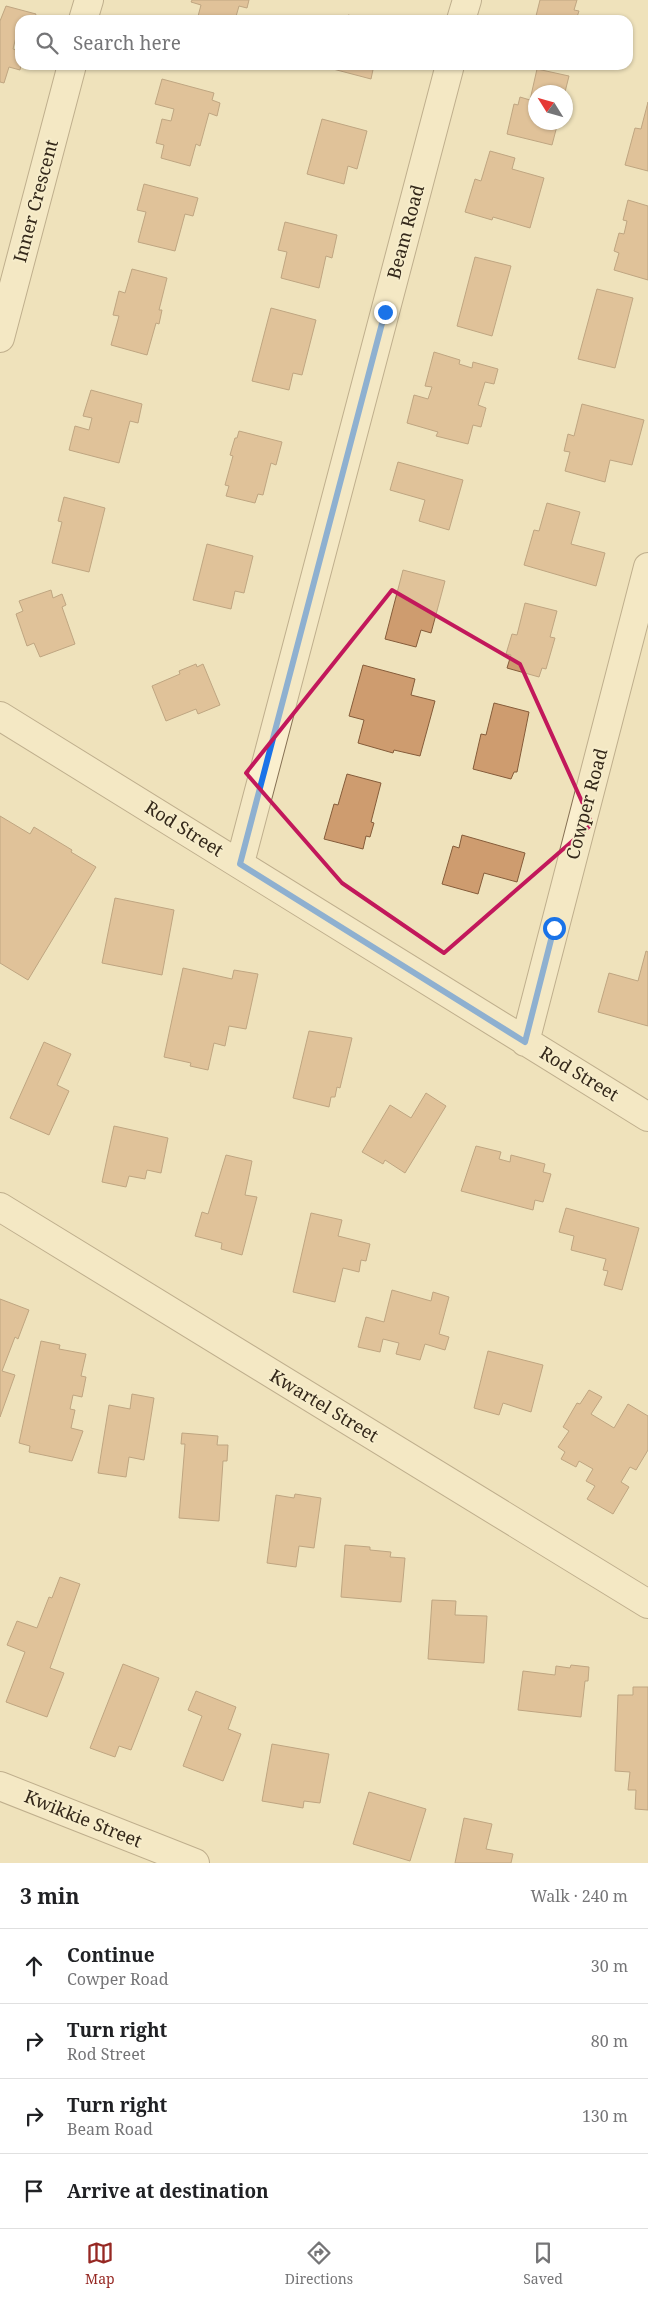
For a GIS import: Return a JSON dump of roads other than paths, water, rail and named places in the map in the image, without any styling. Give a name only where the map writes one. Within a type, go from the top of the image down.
[{"type":"street","points":[[84,15],[89,0]]},
{"type":"street","points":[[463,15],[467,0]]},
{"type":"street","name":"Inner Crescent","points":[[0,338],[71,70]]},
{"type":"street","name":"Beam Road","points":[[240,864],[449,70]]},
{"type":"street","name":"Cowper Road","points":[[525,1042],[648,567]]},
{"type":"street","name":"Rod Street","points":[[0,716],[648,1117]]},
{"type":"street","name":"Kwartel Street","points":[[0,1208],[648,1604]]},
{"type":"street","name":"Kwikkie Street","points":[[0,1786],[195,1863]]}]
